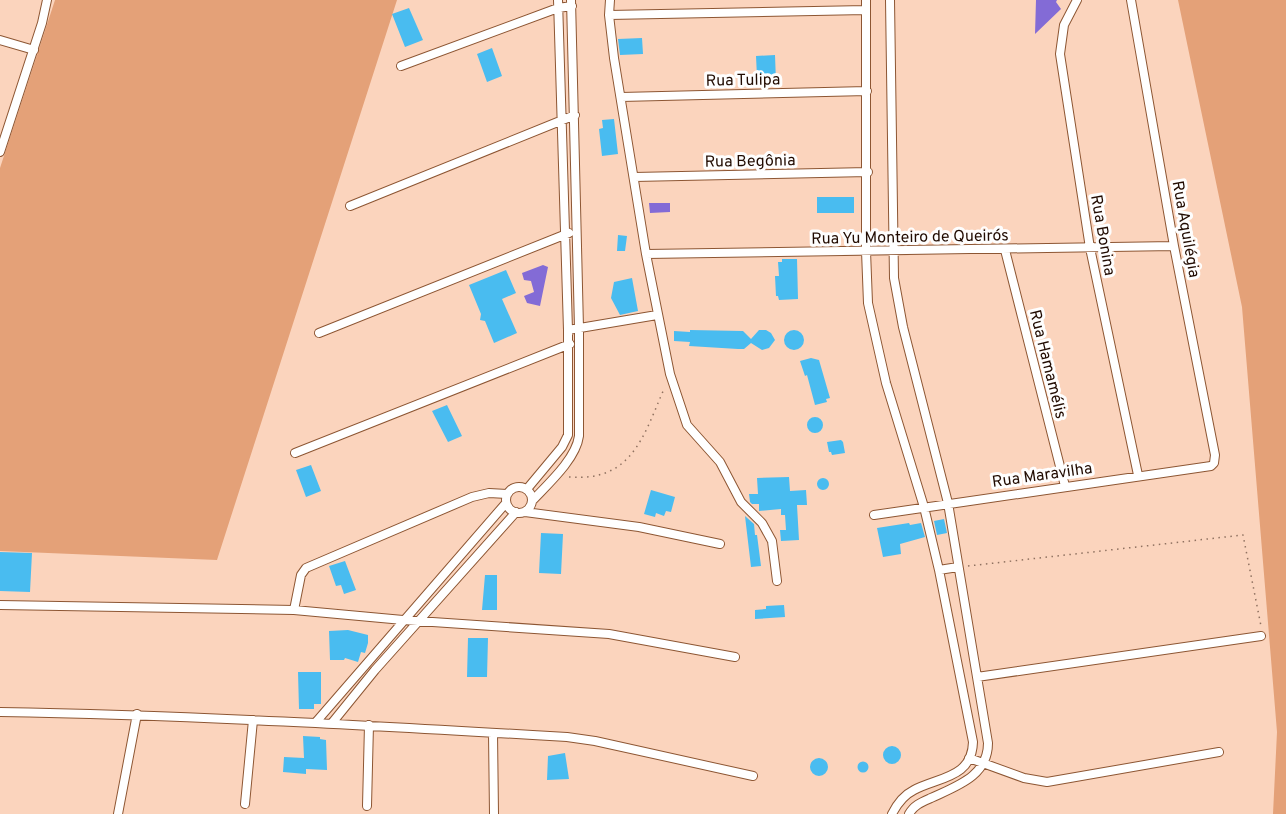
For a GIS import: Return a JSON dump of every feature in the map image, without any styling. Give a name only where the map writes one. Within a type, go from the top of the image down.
[{"type":"street","points":[[0,152],[48,0]]},
{"type":"street","points":[[610,0],[609,15],[646,254],[670,374],[687,425],[720,462],[741,502],[762,523],[772,541],[777,581]]},
{"type":"street","points":[[866,0],[867,292],[886,383],[924,507],[939,570],[972,733],[973,750],[969,759],[955,774],[915,789],[899,802],[892,814]]},
{"type":"street","points":[[890,0],[894,278],[903,327],[948,503],[988,743],[984,764],[976,774],[916,804],[909,814]]},
{"type":"street","name":"Rua Bonina","points":[[1077,0],[1064,25],[1060,54],[1090,248],[1138,475]]},
{"type":"street","name":"Rua Aquilégia","points":[[1131,0],[1174,246],[1215,455],[1214,463]]},
{"type":"street","points":[[332,723],[419,621],[520,512],[531,506],[532,501],[572,454],[579,441],[579,328],[572,3],[558,4],[401,66]]},
{"type":"street","points":[[527,489],[567,438],[568,330],[558,4]]},
{"type":"street","points":[[609,15],[866,10]]},
{"type":"street","points":[[0,40],[34,50]]},
{"type":"street","name":"Rua Tulipa","points":[[621,97],[867,91]]},
{"type":"street","points":[[350,206],[575,115]]},
{"type":"street","name":"Rua Begônia","points":[[634,177],[867,172]]},
{"type":"street","points":[[319,333],[577,231]]},
{"type":"street","name":"Rua Yu Monteiro de Queirós","points":[[646,254],[1174,246]]},
{"type":"street","name":"Rua Hamamélis","points":[[1005,250],[1065,486]]},
{"type":"street","points":[[568,330],[657,315]]},
{"type":"street","points":[[295,453],[579,342]]},
{"type":"street","name":"Rua Maravilha","points":[[874,515],[1211,466],[1214,463]]},
{"type":"street","points":[[316,722],[514,487],[527,489],[532,496],[532,501]]},
{"type":"street","points":[[294,610],[301,575],[306,567],[472,497],[489,493],[507,498]]},
{"type":"street","points":[[507,498],[511,510],[520,512],[639,527],[720,544]]},
{"type":"street","points":[[939,570],[958,567]]},
{"type":"street","points":[[0,605],[294,610],[609,634],[735,657]]},
{"type":"street","points":[[977,677],[1261,636]]},
{"type":"street","points":[[0,712],[136,714],[316,722],[595,741],[753,776]]},
{"type":"street","points":[[118,814],[136,714]]},
{"type":"street","points":[[245,804],[253,720]]},
{"type":"street","points":[[367,806],[369,725]]},
{"type":"street","points":[[493,733],[494,814]]},
{"type":"street","points":[[969,759],[1024,778],[1047,782],[1220,752]]},
{"type":"path","points":[[556,474],[576,477],[591,476],[611,470],[625,462],[646,430],[670,374]]},
{"type":"path","points":[[958,567],[1243,535],[1261,636]]},
{"type":"shaded area","points":[[55,0],[397,0],[217,560],[0,551],[0,168]]},
{"type":"shaded area","points":[[1036,0],[1057,0],[1061,9],[1035,34]]},
{"type":"shaded area","points":[[1178,0],[1286,0],[1286,814],[1273,814],[1277,732],[1242,307]]},
{"type":"shaded area","points":[[649,203],[670,203],[670,212],[650,213]]},
{"type":"shaded area","points":[[543,265],[548,267],[540,306],[527,303],[524,296],[534,292],[531,281],[524,280],[522,273]]},
{"type":"building","points":[[409,8],[423,40],[405,47],[392,14]]},
{"type":"building","points":[[642,38],[643,54],[620,55],[618,39]]},
{"type":"building","points":[[492,48],[502,76],[487,82],[477,54]]},
{"type":"building","points":[[775,55],[776,82],[766,82],[766,76],[757,77],[756,56]]},
{"type":"building","points":[[614,119],[618,154],[602,156],[599,129],[603,128],[602,120]]},
{"type":"building","points":[[817,197],[854,197],[854,213],[817,213]]},
{"type":"building","points":[[618,235],[627,236],[625,251],[617,251]]},
{"type":"building","points":[[782,259],[797,259],[798,299],[779,300],[776,296],[775,276],[779,276],[778,262],[782,262]]},
{"type":"building","points":[[506,270],[516,293],[502,299],[517,333],[494,343],[485,321],[480,320],[481,314],[469,285]]},
{"type":"building","points":[[632,278],[638,311],[620,315],[611,298],[614,282]]},
{"type":"building","points":[[690,330],[743,331],[751,339],[759,330],[766,330],[775,340],[769,348],[762,350],[751,343],[744,349],[738,349],[689,346],[690,342],[674,341],[674,331],[690,332]]},
{"type":"building","points":[[794,330],[801,333],[804,340],[801,347],[794,350],[787,347],[784,340],[787,333]]},
{"type":"building","points":[[811,358],[819,360],[830,398],[826,399],[827,402],[815,405],[807,375],[805,376],[800,361]]},
{"type":"building","points":[[447,405],[462,436],[448,442],[432,411]]},
{"type":"building","points":[[815,417],[823,425],[815,433],[807,425]]},
{"type":"building","points":[[841,440],[845,453],[832,455],[827,442]]},
{"type":"building","points":[[311,465],[321,491],[306,497],[296,470]]},
{"type":"building","points":[[789,477],[790,491],[806,490],[807,505],[797,505],[799,540],[781,541],[780,530],[786,530],[785,515],[781,515],[781,509],[759,511],[759,504],[750,502],[749,494],[758,494],[757,478]]},
{"type":"building","points":[[825,478],[829,484],[825,490],[821,490],[817,482]]},
{"type":"building","points":[[651,490],[675,497],[671,512],[666,511],[664,516],[656,513],[655,517],[644,514]]},
{"type":"building","points":[[745,516],[754,524],[761,566],[751,567]]},
{"type":"building","points":[[944,519],[947,533],[937,535],[934,521]]},
{"type":"building","points":[[909,523],[910,525],[921,523],[925,537],[900,544],[901,554],[883,557],[877,528]]},
{"type":"building","points":[[541,533],[563,534],[561,574],[539,573]]},
{"type":"building","points":[[0,552],[32,553],[30,592],[0,591]]},
{"type":"building","points":[[345,561],[356,590],[344,594],[341,585],[336,586],[329,566]]},
{"type":"building","points":[[485,575],[497,575],[497,610],[482,610]]},
{"type":"building","points":[[784,605],[785,617],[755,619],[755,610],[766,609],[766,606]]},
{"type":"building","points":[[348,630],[368,635],[365,653],[361,652],[358,662],[345,658],[344,660],[330,660],[329,631]]},
{"type":"building","points":[[468,638],[488,638],[487,677],[467,677]]},
{"type":"building","points":[[298,672],[321,672],[321,704],[314,704],[314,709],[299,709]]},
{"type":"building","points":[[303,736],[320,737],[326,740],[327,770],[306,769],[306,774],[283,772],[284,757],[304,758]]},
{"type":"building","points":[[892,746],[898,749],[901,755],[898,761],[892,764],[886,761],[883,755],[886,749]]},
{"type":"building","points":[[565,753],[569,779],[547,780],[548,756]]},
{"type":"building","points":[[819,758],[825,761],[828,767],[825,773],[819,776],[813,773],[810,767],[813,761]]},
{"type":"building","points":[[863,762],[867,763],[867,771],[863,772],[859,771],[858,767],[859,763]]}]
